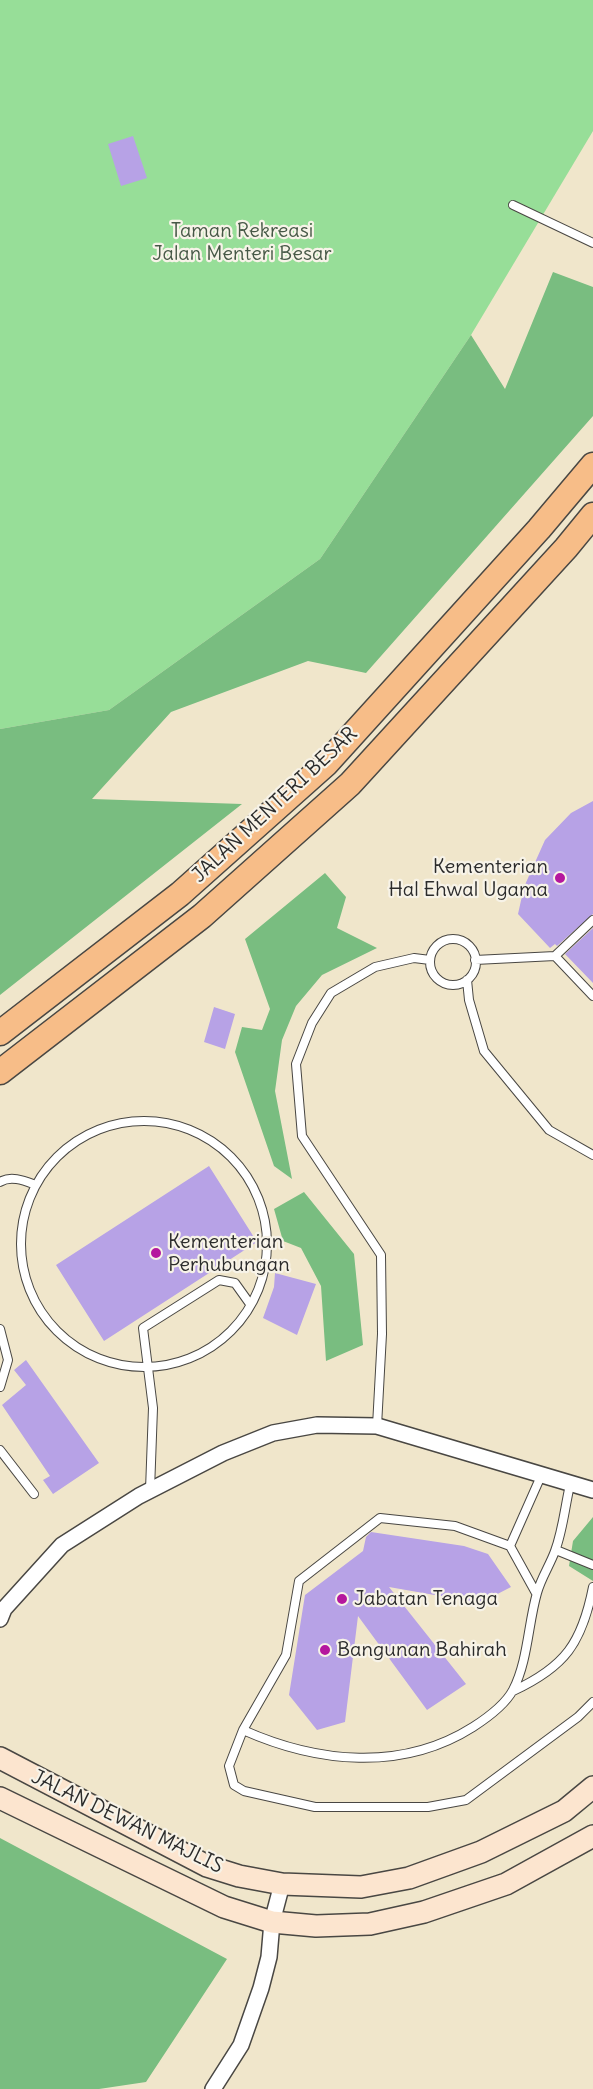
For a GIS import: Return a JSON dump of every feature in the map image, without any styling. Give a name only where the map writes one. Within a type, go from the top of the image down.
[{"type":"main road","name":"JALAN MENTERI BESAR","points":[[0,1033],[180,894],[326,764],[539,529],[593,465]]},
{"type":"main road","name":"JALAN MENTERI BESAR","points":[[0,1072],[202,916],[350,784],[566,549],[593,515]]},
{"type":"street","points":[[1,1611],[62,1545],[150,1490],[223,1453],[273,1433],[317,1425],[377,1426],[593,1490]]},
{"type":"street","name":"JALAN DEWAN MAJLIS","points":[[0,1758],[207,1866],[239,1876],[282,1884],[361,1887],[409,1878],[481,1852],[553,1816],[593,1787]]},
{"type":"street","name":"JALAN DEWAN MAJLIS","points":[[0,1798],[225,1907],[272,1922],[316,1926],[370,1924],[424,1912],[506,1884],[593,1836]]},
{"type":"street","points":[[225,1907],[239,1876]]},
{"type":"street","points":[[213,2089],[242,2044],[269,1957],[272,1922],[282,1884]]},
{"type":"lane","points":[[513,205],[593,243]]},
{"type":"lane","points":[[475,960],[555,956],[593,920]]},
{"type":"lane","points":[[453,939],[468,945],[475,960],[475,968],[467,980],[459,984],[441,983],[430,969],[430,960],[437,945],[453,939]]},
{"type":"lane","points":[[555,956],[593,996]]},
{"type":"lane","points":[[377,1426],[382,1334],[381,1255],[302,1136],[296,1064],[312,1023],[331,993],[375,967],[414,958],[430,960]]},
{"type":"lane","points":[[467,980],[469,1000],[484,1051],[549,1130],[593,1155]]},
{"type":"lane","points":[[156,1120],[189,1128],[218,1144],[242,1168],[259,1198],[267,1230],[266,1264],[250,1304],[237,1325],[212,1347],[181,1362],[148,1368],[115,1365],[83,1353],[56,1332],[36,1305],[24,1274],[20,1241],[26,1207],[36,1185],[62,1151],[90,1132],[122,1122],[156,1120]]},
{"type":"lane","points":[[0,1182],[4,1179],[21,1179],[36,1185]]},
{"type":"lane","points":[[150,1490],[153,1408],[143,1328],[219,1280],[235,1282],[250,1304]]},
{"type":"lane","points":[[0,1329],[8,1360],[0,1387]]},
{"type":"lane","points":[[0,1450],[34,1494]]},
{"type":"lane","points":[[510,1546],[541,1476]]},
{"type":"lane","points":[[513,1690],[536,1593],[556,1550],[570,1485]]},
{"type":"lane","points":[[536,1593],[510,1546],[455,1526],[380,1518],[299,1581],[286,1655],[243,1730],[229,1766],[234,1785],[244,1791],[315,1807],[428,1807],[466,1800],[578,1717],[593,1702]]},
{"type":"lane","points":[[556,1550],[593,1565]]},
{"type":"lane","points":[[243,1730],[263,1739],[321,1755],[375,1759],[411,1754],[448,1743],[490,1716],[513,1690],[536,1680],[558,1665],[577,1639],[593,1587]]},
{"type":"green space","name":"Taman Rekreasi Jalan Menteri Besar","points":[[0,0],[593,0],[593,131],[471,335],[320,559],[109,710],[0,729]]},
{"type":"green space","points":[[553,272],[593,287],[593,416],[366,673],[308,661],[171,712],[92,799],[242,804],[0,995],[0,729],[109,710],[320,559],[471,335],[505,389]]},
{"type":"green space","points":[[325,873],[346,897],[337,928],[377,948],[322,975],[296,1006],[282,1040],[275,1091],[292,1179],[274,1166],[235,1052],[242,1027],[262,1030],[270,1009],[245,939]]},
{"type":"green space","points":[[304,1192],[354,1254],[363,1345],[326,1361],[321,1286],[301,1248],[283,1241],[274,1209]]},
{"type":"green space","points":[[593,1517],[593,1581],[569,1566],[573,1541]]},
{"type":"green space","points":[[0,1838],[227,1959],[146,2082],[99,2089],[0,2089]]},
{"type":"building","points":[[133,136],[147,178],[121,186],[108,144]]},
{"type":"building","name":"Kementerian Hal Ehwal Ugama","points":[[593,801],[593,914],[557,946],[555,944],[550,948],[518,914],[524,887],[545,840],[571,813]]},
{"type":"building","name":"Kementerian Hal Ehwal Ugama","points":[[593,928],[593,983],[565,954]]},
{"type":"building","points":[[214,1007],[235,1014],[225,1049],[204,1042]]},
{"type":"building","name":"Kementerian Perhubungan","points":[[209,1166],[257,1242],[104,1341],[56,1265]]},
{"type":"building","points":[[275,1273],[316,1284],[297,1335],[263,1318],[274,1287]]},
{"type":"building","points":[[26,1360],[99,1463],[53,1494],[43,1480],[50,1476],[2,1405],[26,1385],[14,1370]]},
{"type":"building","name":"Bangunan Bahirah","points":[[371,1532],[464,1546],[488,1554],[511,1587],[480,1603],[389,1587],[466,1684],[427,1710],[358,1616],[345,1722],[317,1730],[289,1695],[305,1595],[363,1551],[366,1537]]},
{"type":"place","name":"Kementerian Hal Ehwal Ugama","points":[[560,878]]},
{"type":"place","name":"Kementerian Perhubungan","points":[[156,1253]]},
{"type":"place","name":"Jabatan Tenaga","points":[[342,1599]]},
{"type":"place","name":"Bangunan Bahirah","points":[[325,1650]]}]
